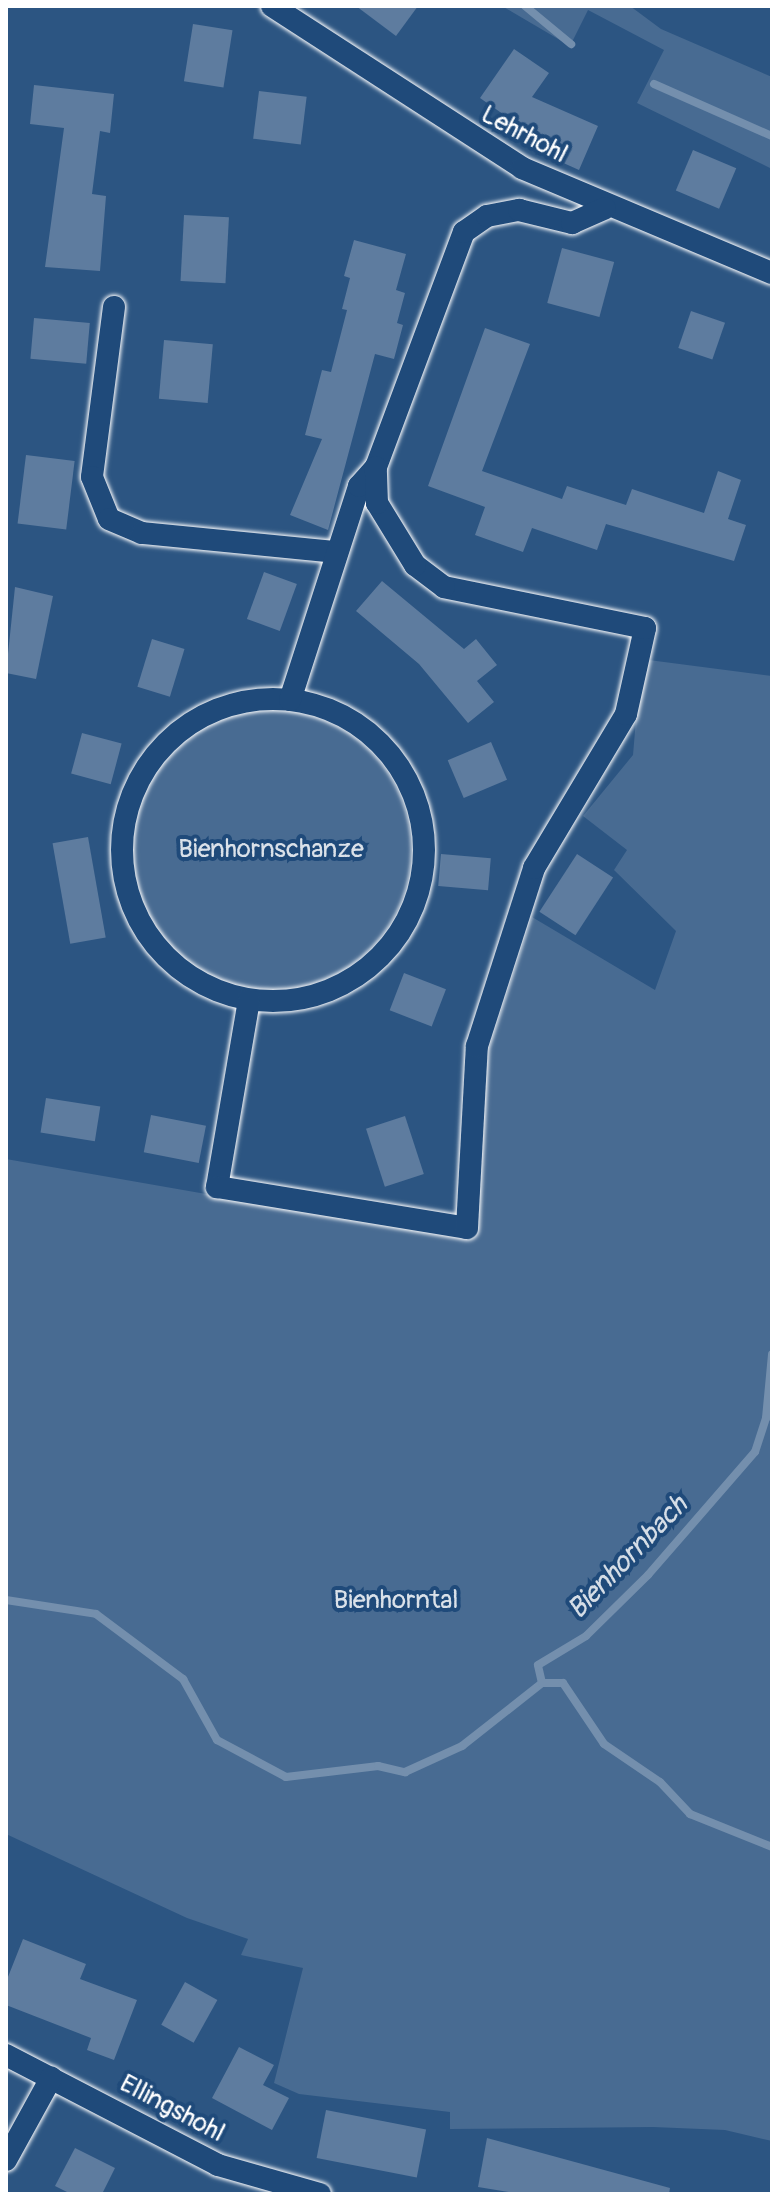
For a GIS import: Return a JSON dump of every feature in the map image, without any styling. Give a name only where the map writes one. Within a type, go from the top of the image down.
[{"type":"street","name":"Lehrhohl","points":[[272,6],[453,128],[605,208],[772,273]]},
{"type":"street","points":[[290,700],[359,486],[376,467],[464,232],[487,216],[519,210],[572,223],[605,208]]},
{"type":"street","points":[[114,307],[92,477],[109,519],[142,533],[336,552]]},
{"type":"street","points":[[249,1000],[217,1187],[467,1228],[477,1046],[534,868],[626,714],[645,628],[444,587],[415,565],[377,503],[376,467]]},
{"type":"street","points":[[290,700],[349,720],[390,754],[421,817],[422,880],[397,937],[359,974],[302,999],[249,1000],[198,982],[150,939],[126,889],[123,826],[142,774],[186,727],[244,702],[290,700]]},
{"type":"street","name":"Ellingshohl","points":[[6,2055],[218,2165],[320,2194]]},
{"type":"street","points":[[6,2160],[51,2078]]},
{"type":"green space","points":[[502,6],[630,6],[661,29],[772,77],[772,169],[637,103],[664,50],[588,10],[570,46]]},
{"type":"green space","name":"Bienhorntal","points":[[641,659],[772,676],[772,2141],[725,2130],[653,2127],[450,2129],[450,2112],[299,2094],[274,2083],[303,1968],[241,1955],[248,1939],[187,1918],[6,1834],[6,1159],[470,1240],[489,1049],[532,917],[655,990],[676,931],[614,870],[627,850],[583,816],[633,755]]},
{"type":"green space","name":"Bienhornschanze","points":[[271,710],[298,713],[325,721],[349,734],[370,751],[387,772],[400,796],[408,823],[411,850],[408,877],[400,904],[387,928],[370,949],[349,966],[325,979],[298,987],[271,990],[244,987],[217,979],[193,966],[172,949],[155,928],[142,904],[134,877],[131,850],[134,823],[142,796],[155,772],[172,751],[193,734],[217,721],[244,713]]},
{"type":"building","points":[[356,6],[418,6],[396,36]]},
{"type":"building","points":[[193,24],[233,30],[223,88],[184,81]]},
{"type":"building","points":[[514,49],[549,73],[532,97],[598,126],[579,170],[539,152],[543,142],[480,98]]},
{"type":"building","points":[[34,85],[114,94],[110,133],[100,131],[92,194],[106,196],[100,271],[45,267],[64,128],[30,124]]},
{"type":"building","points":[[259,91],[307,97],[301,144],[253,139]]},
{"type":"building","points":[[693,150],[736,168],[719,209],[676,191]]},
{"type":"building","points":[[184,215],[229,217],[225,283],[181,281]]},
{"type":"building","points":[[354,240],[406,254],[396,290],[405,293],[397,323],[403,325],[394,359],[375,354],[328,530],[290,515],[322,439],[305,435],[322,370],[331,372],[347,310],[342,309],[350,278],[344,276]]},
{"type":"building","points":[[562,248],[614,262],[599,317],[547,303]]},
{"type":"building","points":[[691,311],[725,323],[712,360],[678,348]]},
{"type":"building","points":[[34,318],[90,323],[86,364],[30,359]]},
{"type":"building","points":[[485,328],[530,344],[482,471],[562,499],[567,486],[626,505],[632,489],[704,513],[718,471],[741,480],[728,519],[746,525],[734,561],[606,524],[597,550],[532,528],[523,552],[475,535],[485,507],[428,486]]},
{"type":"building","points":[[164,340],[213,344],[208,403],[159,399]]},
{"type":"building","points":[[26,455],[75,461],[66,529],[18,523]]},
{"type":"building","points":[[264,572],[297,584],[280,631],[247,619]]},
{"type":"building","points":[[382,581],[464,649],[476,639],[497,665],[477,681],[494,702],[468,723],[419,664],[356,611]]},
{"type":"building","points":[[15,587],[53,596],[36,679],[6,673]]},
{"type":"building","points":[[152,639],[185,649],[170,697],[137,687]]},
{"type":"building","points":[[82,733],[122,744],[111,784],[71,774]]},
{"type":"building","points":[[491,742],[507,780],[464,798],[448,760]]},
{"type":"building","points":[[88,837],[106,937],[70,944],[53,843]]},
{"type":"building","points":[[441,854],[491,858],[488,890],[438,886]]},
{"type":"building","points":[[577,854],[613,877],[575,935],[539,912]]},
{"type":"building","points":[[404,973],[446,989],[432,1026],[390,1010]]},
{"type":"building","points":[[46,1098],[100,1107],[95,1141],[41,1133]]},
{"type":"building","points":[[151,1115],[206,1126],[199,1163],[144,1152]]},
{"type":"building","points":[[405,1116],[424,1174],[385,1187],[366,1129]]},
{"type":"building","points":[[23,1939],[86,1964],[80,1979],[137,2000],[114,2060],[87,2050],[91,2038],[6,2005],[6,1982]]},
{"type":"building","points":[[185,1982],[217,2000],[194,2043],[161,2025]]},
{"type":"building","points":[[239,2047],[274,2065],[263,2085],[289,2098],[272,2130],[212,2098]]},
{"type":"building","points":[[326,2110],[426,2129],[417,2178],[317,2158]]},
{"type":"building","points":[[487,2138],[670,2188],[669,2194],[520,2194],[478,2187]]},
{"type":"building","points":[[75,2148],[115,2168],[102,2194],[71,2194],[55,2186]]},
{"type":"waterway","points":[[525,6],[571,44]]},
{"type":"waterway","points":[[654,84],[772,136]]},
{"type":"waterway","name":"Bienhornbach","points":[[6,1600],[96,1614],[183,1679],[217,1740],[286,1777],[378,1766],[405,1772],[462,1746],[542,1683],[538,1665],[586,1636],[648,1575],[755,1452],[766,1418],[772,1354]]},
{"type":"waterway","points":[[542,1683],[563,1683],[604,1744],[660,1782],[690,1814],[772,1847]]}]
